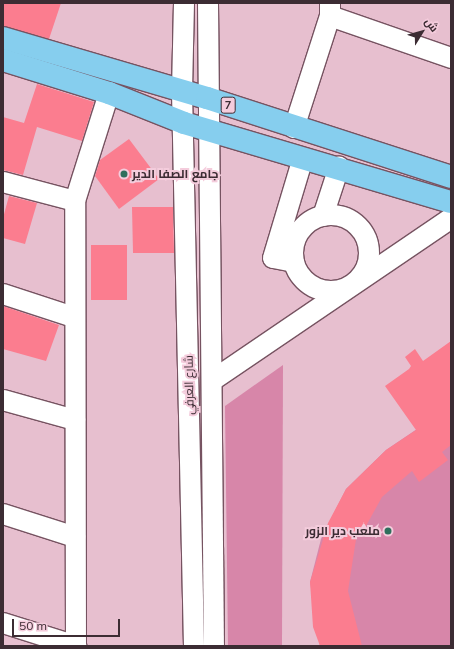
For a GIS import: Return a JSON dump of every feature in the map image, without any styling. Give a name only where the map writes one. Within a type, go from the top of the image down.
[{"type":"main road","name":"7","points":[[3,38],[182,92],[207,98],[294,128],[451,178]]},
{"type":"main road","points":[[3,60],[109,93],[184,123],[339,167],[451,202]]},
{"type":"street","name":"شارع العرفي","points":[[184,3],[182,92],[184,123],[194,646]]},
{"type":"street","name":"شارع العرفي","points":[[208,3],[207,98],[210,130],[214,646]]},
{"type":"street","points":[[294,128],[330,10],[451,58]]},
{"type":"street","points":[[3,623],[76,646],[73,316],[75,201],[109,93]]},
{"type":"street","points":[[294,262],[273,258],[303,158]]},
{"type":"street","points":[[323,216],[339,167]]},
{"type":"street","points":[[3,182],[75,201]]},
{"type":"street","points":[[323,216],[348,219],[366,237],[368,261],[355,283],[332,291],[319,289],[308,283],[294,262],[293,250],[302,228],[323,216]]},
{"type":"street","points":[[213,380],[451,218]]},
{"type":"street","points":[[3,294],[73,316]]},
{"type":"street","points":[[3,400],[75,420]]},
{"type":"street","points":[[3,514],[75,537]]},
{"type":"shaded area","points":[[283,365],[282,646],[228,646],[225,406]]},
{"type":"shaded area","name":"ملعب دير الزور","points":[[451,406],[451,646],[320,646],[310,582],[321,539],[346,489],[386,450]]},
{"type":"building","points":[[3,3],[61,3],[49,39],[3,26]]},
{"type":"building","points":[[37,84],[94,102],[82,141],[37,127],[23,175],[3,170],[3,117],[24,123]]},
{"type":"building","name":"جامع الصفا الدير","points":[[129,139],[159,179],[119,209],[95,176],[100,160]]},
{"type":"building","points":[[9,196],[37,203],[25,244],[3,238],[3,218]]},
{"type":"building","points":[[132,207],[173,207],[174,253],[133,253]]},
{"type":"building","points":[[91,245],[127,245],[127,300],[91,300]]},
{"type":"building","points":[[3,306],[59,325],[46,361],[3,349]]},
{"type":"building","points":[[451,341],[451,445],[442,452],[448,460],[419,482],[412,471],[382,497],[361,535],[357,533],[348,591],[362,646],[320,646],[313,627],[310,582],[328,523],[346,489],[386,450],[416,430],[385,386],[409,369],[411,366],[405,357],[415,349],[423,361]]},
{"type":"place","name":"جامع الصفا الدير","points":[[124,174]]},
{"type":"place","name":"ملعب دير الزور","points":[[388,531]]}]
